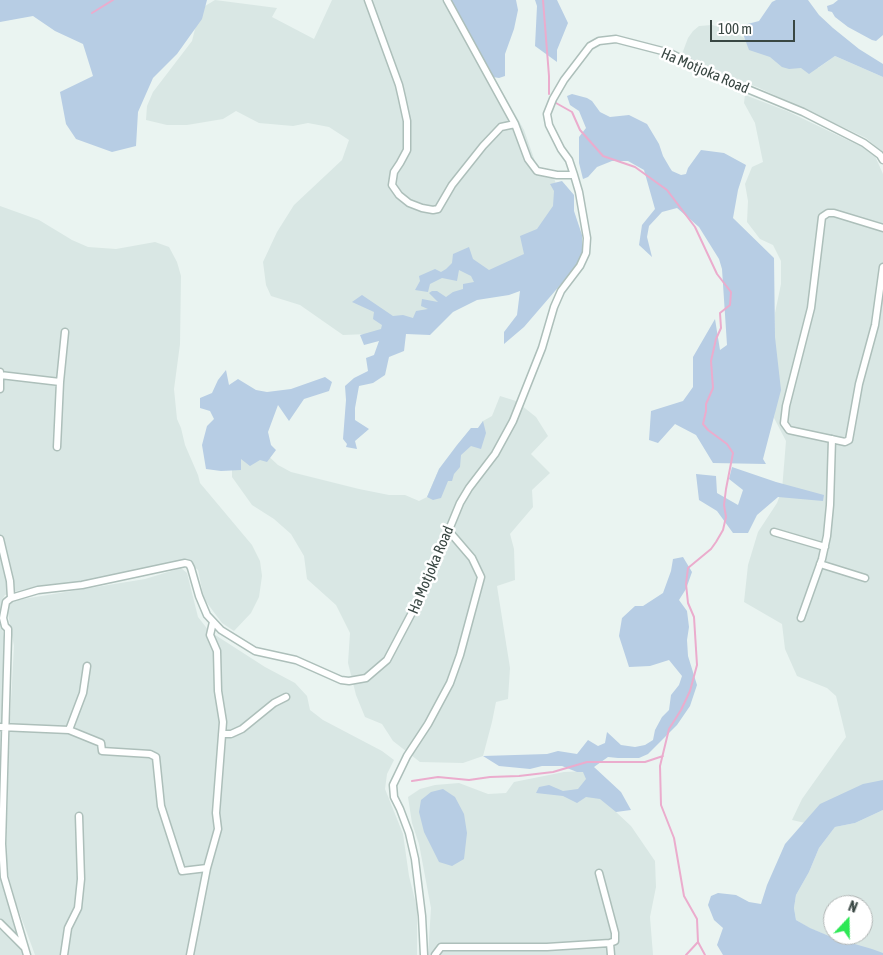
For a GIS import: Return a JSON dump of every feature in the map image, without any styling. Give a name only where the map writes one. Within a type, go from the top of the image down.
[{"type":"street","points":[[368,0],[399,86],[407,121],[406,150],[394,172],[392,185],[409,203],[422,208],[438,209],[452,185],[483,146],[501,127],[515,124]]},
{"type":"street","points":[[447,0],[515,124],[528,159],[537,171],[557,175],[574,175]]},
{"type":"street","name":"Ha Motjoka Road","points":[[11,598],[38,590],[82,585],[188,564],[191,568],[203,608],[213,622],[221,630],[255,651],[296,660],[341,680],[366,678],[387,660],[409,621],[434,569],[448,530],[469,488],[495,454],[513,421],[542,348],[554,307],[561,291],[580,266],[586,253],[587,238],[579,192],[568,160],[550,125],[547,114],[553,99],[582,55],[590,46],[599,41],[616,39],[670,53],[733,83],[803,112],[864,142],[880,154],[883,160]]},
{"type":"street","points":[[883,228],[828,212],[824,214],[820,222],[811,308],[787,398],[784,423],[790,430],[845,442],[849,440],[859,384],[875,325],[883,267]]},
{"type":"street","points":[[56,447],[65,332]]},
{"type":"street","points":[[0,390],[0,374],[60,382]]},
{"type":"street","points":[[801,618],[825,547],[830,505],[832,439]]},
{"type":"street","points":[[424,955],[422,916],[415,859],[409,833],[394,797],[393,785],[407,756],[428,724],[450,683],[460,655],[481,577],[472,558],[448,530]]},
{"type":"street","points":[[774,532],[825,547]]},
{"type":"street","points":[[0,539],[10,581],[11,598],[5,604],[2,626],[8,631],[3,727],[1,844],[4,877],[26,952]]},
{"type":"street","points":[[820,564],[865,578]]},
{"type":"street","points":[[190,955],[218,829],[216,812],[223,722],[218,691],[217,651],[210,635],[213,622]]},
{"type":"street","points":[[68,730],[83,693],[88,666]]},
{"type":"street","points":[[222,734],[231,734],[242,729],[274,703],[286,697]]},
{"type":"street","points":[[3,727],[68,730],[102,743],[102,752],[150,754],[156,757],[161,806],[182,871],[208,868]]},
{"type":"street","points":[[64,955],[68,928],[78,908],[80,889],[79,816]]},
{"type":"street","points":[[435,955],[441,947],[547,947],[610,943],[615,941],[615,933],[599,873]]},
{"type":"street","points":[[0,923],[26,952]]},
{"type":"street","points":[[610,943],[611,955]]},
{"type":"shaded area","points":[[0,0],[207,0],[202,19],[177,54],[153,78],[138,112],[136,146],[112,152],[76,139],[66,124],[60,92],[93,76],[83,44],[55,31],[33,16],[0,22]]},
{"type":"shaded area","points":[[215,0],[277,8],[272,17],[314,39],[332,0],[451,0],[524,130],[536,164],[534,172],[554,178],[563,205],[541,255],[394,333],[343,335],[300,305],[271,296],[266,285],[263,262],[277,232],[294,205],[342,160],[349,140],[329,127],[308,123],[293,126],[259,123],[236,111],[223,119],[187,125],[167,125],[146,120],[147,106],[153,92],[192,41],[200,9]]},
{"type":"shaded area","points":[[451,0],[516,0],[518,10],[514,29],[505,54],[505,76],[493,77]]},
{"type":"shaded area","points":[[535,0],[557,0],[568,23],[557,50],[557,62],[535,46],[537,6]]},
{"type":"shaded area","points":[[776,0],[808,0],[819,15],[833,28],[859,49],[883,64],[883,77],[835,56],[809,74],[801,68],[789,69],[782,67],[770,57],[749,50],[740,26],[759,21],[772,2]]},
{"type":"shaded area","points":[[838,0],[883,0],[883,35],[876,41],[872,40],[848,27],[835,17],[832,12],[828,11],[827,6]]},
{"type":"shaded area","points":[[712,25],[730,30],[760,47],[818,68],[835,56],[883,77],[883,153],[866,138],[682,54],[693,31],[699,26]]},
{"type":"shaded area","points":[[572,94],[592,101],[600,112],[610,117],[629,115],[647,124],[672,171],[681,175],[686,174],[701,150],[724,153],[746,165],[738,190],[733,218],[774,258],[775,337],[781,390],[763,459],[766,464],[713,463],[696,435],[675,424],[658,443],[649,440],[651,411],[683,401],[693,387],[693,357],[715,319],[720,350],[727,345],[722,269],[719,259],[699,227],[677,208],[662,212],[649,226],[647,237],[652,257],[639,245],[642,225],[655,209],[644,170],[628,161],[612,161],[597,167],[588,177],[583,179],[579,163],[579,137],[586,128],[579,111],[570,105],[567,96]]},
{"type":"shaded area","points":[[745,95],[787,111],[864,148],[875,156],[883,174],[883,793],[823,827],[792,820],[802,799],[846,737],[836,696],[827,688],[797,676],[785,649],[782,624],[744,602],[748,565],[758,532],[777,503],[782,490],[786,441],[774,418],[777,395],[773,370],[775,313],[781,284],[781,261],[773,245],[760,239],[747,222],[748,201],[745,184],[752,167],[763,162],[755,123],[744,103]]},
{"type":"shaded area","points":[[562,181],[574,195],[574,211],[582,235],[582,253],[574,269],[524,327],[504,344],[504,332],[517,315],[520,291],[509,295],[477,300],[453,312],[430,335],[406,334],[404,351],[389,357],[385,375],[373,383],[359,386],[355,420],[369,429],[355,441],[357,449],[346,447],[347,444],[343,439],[346,400],[345,386],[354,378],[368,371],[366,358],[374,355],[379,341],[364,345],[360,335],[381,329],[382,325],[373,319],[374,312],[352,302],[362,295],[393,316],[403,315],[413,318],[416,311],[428,309],[421,306],[422,299],[438,302],[429,293],[432,291],[437,291],[446,297],[453,292],[463,289],[463,284],[474,282],[471,276],[459,270],[457,281],[442,278],[430,284],[428,292],[415,290],[420,281],[419,276],[435,269],[441,272],[446,269],[452,263],[453,254],[469,247],[473,259],[489,270],[524,254],[520,236],[537,229],[553,206],[554,191],[550,184]]},
{"type":"shaded area","points":[[0,206],[39,220],[72,240],[88,247],[116,249],[155,242],[169,247],[177,262],[181,276],[180,344],[174,389],[177,419],[200,483],[252,545],[260,561],[262,576],[259,597],[251,613],[234,631],[222,623],[204,599],[198,570],[185,559],[76,583],[45,585],[17,591],[5,595],[2,600],[0,618]]},
{"type":"shaded area","points":[[226,370],[229,385],[238,379],[256,390],[267,392],[291,389],[325,377],[332,382],[329,391],[304,399],[289,421],[278,405],[268,432],[271,445],[276,450],[267,462],[260,460],[250,466],[241,459],[241,470],[221,471],[206,469],[202,445],[207,426],[214,419],[210,411],[200,408],[200,398],[212,393],[218,380]]},
{"type":"shaded area","points":[[500,396],[516,401],[536,417],[548,436],[531,454],[550,473],[532,490],[533,507],[510,534],[514,549],[515,580],[497,586],[510,668],[508,699],[496,702],[483,756],[463,763],[420,762],[393,741],[382,724],[365,717],[356,695],[348,663],[350,633],[336,605],[307,579],[304,556],[291,534],[274,519],[252,505],[232,477],[232,462],[263,451],[278,465],[291,472],[359,489],[389,495],[405,495],[419,501],[427,497],[439,469],[471,428],[478,428],[483,421],[492,416]]},
{"type":"shaded area","points":[[483,421],[486,433],[481,449],[471,446],[461,455],[460,467],[454,474],[452,481],[448,481],[441,498],[433,500],[427,497],[439,469],[471,428],[478,428]]},
{"type":"shaded area","points":[[732,467],[776,482],[824,495],[823,501],[778,497],[757,515],[748,533],[733,533],[717,511],[699,500],[696,474],[716,476],[717,493],[738,505],[743,490],[729,479]]},
{"type":"shaded area","points":[[683,557],[692,572],[686,589],[679,600],[687,611],[689,627],[687,640],[688,656],[697,685],[690,706],[677,725],[648,754],[639,758],[608,757],[594,767],[621,792],[631,810],[616,812],[600,799],[586,797],[577,803],[563,796],[536,793],[539,787],[549,785],[563,791],[578,789],[586,779],[583,772],[577,772],[562,766],[542,766],[530,769],[499,766],[483,756],[547,754],[558,751],[577,754],[588,740],[598,746],[605,743],[607,732],[621,745],[635,747],[645,745],[653,740],[655,730],[662,717],[669,710],[671,695],[679,685],[682,676],[669,660],[650,666],[629,667],[619,636],[622,618],[635,606],[643,606],[663,593],[673,559]]},
{"type":"shaded area","points":[[181,568],[187,573],[198,617],[209,631],[265,667],[295,683],[307,696],[310,710],[323,720],[382,751],[394,760],[387,774],[385,789],[403,834],[409,876],[417,908],[417,955],[35,955],[16,903],[8,874],[6,853],[14,646],[7,608],[10,603],[17,600],[145,579]]},
{"type":"shaded area","points":[[0,618],[4,637],[5,660],[3,777],[0,816]]},
{"type":"shaded area","points":[[586,771],[611,797],[616,812],[631,826],[655,861],[656,887],[650,917],[653,955],[428,955],[431,908],[408,797],[420,789],[435,785],[459,783],[488,794],[506,793],[514,782],[564,772]]},
{"type":"shaded area","points":[[883,780],[883,810],[855,823],[835,827],[819,848],[809,872],[796,895],[794,908],[796,920],[823,933],[823,945],[858,945],[883,953],[883,955],[723,955],[717,945],[723,928],[714,920],[708,905],[711,896],[718,893],[736,895],[749,902],[761,904],[785,844],[820,804],[863,784]]},
{"type":"shaded area","points":[[443,789],[455,797],[464,814],[467,833],[464,859],[452,866],[439,862],[424,832],[419,812],[421,800],[431,792]]},
{"type":"shaded area","points":[[883,810],[883,955],[854,945],[873,945],[873,895],[823,895],[823,934],[796,920],[794,908],[796,895],[809,872],[819,848],[835,827],[855,823]]},
{"type":"shaded area","points":[[0,852],[1,881],[23,955],[0,955]]},
{"type":"waterway","points":[[92,13],[113,0]]},
{"type":"waterway","points":[[543,0],[549,94]]},
{"type":"waterway","points":[[556,103],[572,112],[580,130],[603,156],[635,167],[667,190],[695,227],[717,274],[731,292],[730,305],[720,313],[721,328],[716,339],[711,361],[713,388],[706,404],[703,424],[727,444],[733,453],[724,505],[726,517],[723,530],[711,549],[688,568],[686,584],[688,603],[694,617],[697,665],[690,691],[669,729],[660,766],[661,805],[674,838],[684,896],[697,919],[698,942],[705,955]]},
{"type":"waterway","points":[[412,781],[438,777],[469,780],[519,776],[553,772],[587,762],[645,762],[663,756]]},
{"type":"waterway","points":[[686,955],[698,942]]}]
